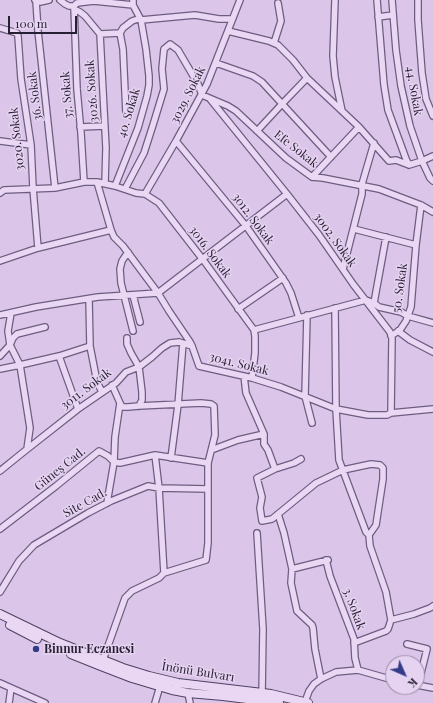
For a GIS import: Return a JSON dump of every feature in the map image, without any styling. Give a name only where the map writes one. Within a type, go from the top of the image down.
[{"type":"main road","name":"İnönü Bulvarı","points":[[0,615],[60,643],[136,672],[178,683],[262,697],[279,703]]},
{"type":"main road","name":"İnönü Bulvarı","points":[[0,620],[25,633],[101,666],[132,678],[172,690],[235,700],[262,697],[271,694],[306,702]]},
{"type":"street","points":[[35,1],[40,2],[49,0]]},
{"type":"street","points":[[60,0],[85,16],[100,34],[120,33]]},
{"type":"street","name":"3029. Sokak","points":[[145,194],[208,84],[240,0]]},
{"type":"street","points":[[335,0],[333,56],[335,77],[342,111]]},
{"type":"street","points":[[377,0],[384,85],[388,110],[409,165]]},
{"type":"street","name":"44. Sokak","points":[[392,0],[401,86],[410,126],[422,161],[430,178],[433,180]]},
{"type":"street","points":[[418,0],[422,73],[426,99],[433,116]]},
{"type":"street","name":"36. Sokak","points":[[35,1],[56,188]]},
{"type":"street","points":[[74,8],[77,3],[94,1],[133,3]]},
{"type":"street","name":"40. Sokak","points":[[115,186],[138,128],[149,85],[141,20],[133,3]]},
{"type":"street","points":[[274,43],[281,21],[278,3]]},
{"type":"street","name":"37. Sokak","points":[[74,8],[77,89],[84,182]]},
{"type":"street","points":[[126,113],[123,49],[120,33],[123,28],[132,21],[138,19],[141,20],[195,15],[219,19],[232,19]]},
{"type":"street","points":[[378,18],[393,15]]},
{"type":"street","name":"3020. Sokak","points":[[0,28],[17,33],[18,36],[21,79],[31,145],[38,248]]},
{"type":"street","points":[[228,31],[278,45],[293,60],[307,78],[359,127],[389,161],[396,160],[409,165],[433,156]]},
{"type":"street","name":"3026. Sokak","points":[[100,34],[106,148],[105,184]]},
{"type":"street","points":[[125,189],[144,152],[153,125],[164,89],[162,69],[164,49],[170,44],[178,50],[198,84],[202,95]]},
{"type":"street","points":[[216,63],[253,76],[262,82],[331,157]]},
{"type":"street","points":[[257,131],[307,78]]},
{"type":"street","name":"Efe Sokak","points":[[202,95],[236,111],[286,158],[312,177],[379,189],[422,206],[433,212]]},
{"type":"street","name":"3002. Sokak","points":[[210,99],[319,235],[390,332],[392,346],[391,413]]},
{"type":"street","points":[[80,127],[105,126]]},
{"type":"street","points":[[312,177],[359,127]]},
{"type":"street","points":[[0,141],[31,145]]},
{"type":"street","name":"3012. Sokak","points":[[176,141],[246,226],[283,278],[291,292],[299,318]]},
{"type":"street","points":[[343,269],[354,229],[362,194],[362,186],[374,143]]},
{"type":"street","name":"3016. Sokak","points":[[0,193],[4,190],[56,188],[84,182],[97,182],[136,193],[145,194],[159,203],[254,330]]},
{"type":"street","name":"3041. Sokak","points":[[97,182],[114,237],[128,252],[158,293],[192,346],[199,366],[252,378],[306,396],[336,409],[368,415],[387,416],[391,413],[433,409]]},
{"type":"street","points":[[0,315],[36,307],[98,297],[158,293],[287,194]]},
{"type":"street","name":"50. Sokak","points":[[422,206],[416,244],[411,307],[406,321],[398,331],[410,340],[433,352]]},
{"type":"street","points":[[354,229],[416,244]]},
{"type":"street","points":[[0,261],[38,248],[111,230]]},
{"type":"street","points":[[374,303],[386,237]]},
{"type":"street","points":[[128,252],[122,261],[120,269],[123,295],[133,331]]},
{"type":"street","points":[[238,309],[283,278]]},
{"type":"street","points":[[133,295],[140,322]]},
{"type":"street","points":[[88,299],[90,346],[98,382],[102,392]]},
{"type":"street","points":[[252,378],[255,353],[254,330],[366,300],[380,307],[401,312],[408,316],[433,323]]},
{"type":"street","points":[[335,308],[336,409],[339,460],[366,532],[369,535],[370,546],[386,592],[392,620],[386,631],[354,643]]},
{"type":"street","points":[[11,313],[8,331],[10,345],[20,365],[30,428],[27,449]]},
{"type":"street","points":[[307,316],[306,396],[312,423]]},
{"type":"street","points":[[0,356],[10,345],[12,338],[17,334],[45,328]]},
{"type":"street","points":[[391,336],[398,331]]},
{"type":"street","points":[[127,338],[130,353],[139,367],[142,392],[142,400],[139,406]]},
{"type":"street","name":"3011. Sokak","points":[[0,471],[78,409],[116,383],[126,372],[139,367],[162,348],[170,343],[183,343],[192,346]]},
{"type":"street","points":[[172,458],[183,343]]},
{"type":"street","points":[[0,369],[59,356],[90,346]]},
{"type":"street","points":[[59,356],[78,409]]},
{"type":"street","points":[[244,376],[246,393],[264,434],[264,444],[268,450],[275,469]]},
{"type":"street","points":[[103,660],[125,598],[132,591],[164,574],[206,560],[208,543],[208,462],[215,435],[214,406],[211,404],[122,407],[112,385]]},
{"type":"street","points":[[107,503],[114,462],[115,437],[120,403]]},
{"type":"street","points":[[212,448],[214,449],[238,440],[264,434]]},
{"type":"street","name":"Güneş Cad.","points":[[0,529],[99,451],[108,456],[114,462]]},
{"type":"street","points":[[114,462],[120,463],[155,455],[208,462]]},
{"type":"street","points":[[155,455],[159,488],[164,574]]},
{"type":"street","points":[[300,459],[294,463],[275,469],[257,478],[262,497],[260,508],[262,521],[272,519],[316,483],[343,470],[371,464],[380,465],[383,468],[384,479],[376,525],[369,535]]},
{"type":"street","name":"Site Cad.","points":[[0,592],[18,561],[34,545],[107,503],[148,486],[159,488],[208,489]]},
{"type":"street","points":[[278,514],[292,569],[291,582],[298,611],[312,625],[314,630],[315,649],[321,679]]},
{"type":"street","points":[[257,533],[263,629],[262,697]]},
{"type":"street","name":"3. Sokak","points":[[292,569],[327,560],[330,576],[354,639],[355,658],[358,670]]},
{"type":"street","points":[[392,620],[414,614],[433,606]]},
{"type":"street","points":[[407,644],[427,649],[425,657]]},
{"type":"street","points":[[306,702],[309,691],[314,684],[336,672],[358,670],[385,678]]},
{"type":"street","points":[[0,683],[45,703]]},
{"type":"street","points":[[155,703],[160,686]]},
{"type":"street","points":[[9,703],[11,688]]},
{"type":"street","points":[[188,693],[190,703]]},
{"type":"place","name":"Binnur Eczanesi","points":[[36,649]]}]
